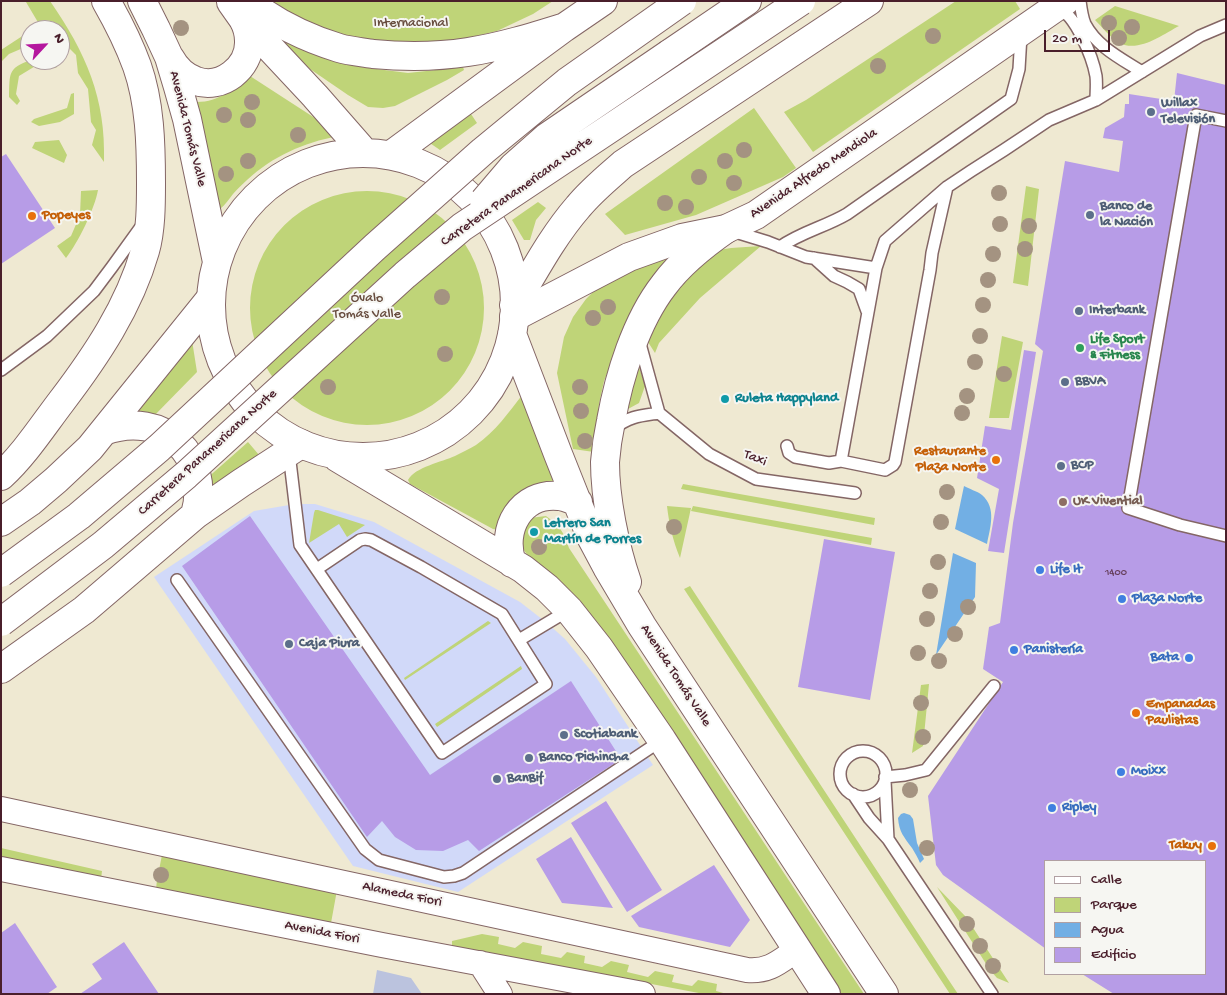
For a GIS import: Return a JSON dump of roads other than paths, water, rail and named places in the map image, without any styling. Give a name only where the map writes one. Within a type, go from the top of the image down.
[{"type":"main road","points":[[1,476],[9,469],[84,372],[132,290],[146,249],[151,212],[151,149],[147,105],[138,67],[123,31],[106,1]]},
{"type":"main road","name":"Avenida Tomás Valle","points":[[142,1],[169,57],[186,118],[217,262]]},
{"type":"main road","points":[[391,155],[603,1]]},
{"type":"main road","points":[[1,574],[78,516],[159,448],[375,246],[483,150],[567,82],[682,1]]},
{"type":"main road","points":[[462,227],[513,167],[547,137],[747,1]]},
{"type":"main road","name":"Carretera Panamericana Norte","points":[[1,622],[103,544],[186,475],[404,275],[462,227],[801,1]]},
{"type":"main road","points":[[513,319],[544,256],[568,220],[578,206],[623,164],[869,1]]},
{"type":"main road","name":"Avenida Alfredo Mendiola","points":[[513,319],[629,256],[675,240],[726,229],[756,215],[1021,32],[1066,4]]},
{"type":"main road","points":[[169,57],[176,68],[196,82],[209,83],[232,75],[241,66],[247,55],[250,43],[248,30],[240,7]]},
{"type":"main road","points":[[240,7],[269,17],[324,43],[355,51],[398,57],[469,52],[503,45],[565,27]]},
{"type":"main road","points":[[240,7],[364,152]]},
{"type":"main road","points":[[1,669],[84,610],[195,516],[295,448],[349,457],[386,456],[404,452],[438,438],[468,415],[481,401],[492,386],[507,352],[513,319],[512,282],[504,249],[477,205],[459,188],[438,173],[391,155],[364,152],[322,158],[290,171],[276,180],[256,196],[230,230],[217,262],[211,298],[211,316],[218,352],[225,369],[244,400],[263,420],[286,436],[295,448]]},
{"type":"main road","points":[[642,626],[624,574],[606,481],[605,464],[616,394],[637,333],[651,304],[665,283],[702,246],[726,229]]},
{"type":"main road","points":[[1,522],[30,502],[90,448],[211,298]]},
{"type":"main road","name":"Avenida Tomás Valle","points":[[513,319],[558,454],[591,536],[607,567],[642,626],[884,994]]},
{"type":"main road","points":[[104,430],[122,425],[140,425],[158,430],[174,439],[192,461],[198,478],[199,497],[195,516]]},
{"type":"main road","points":[[330,454],[512,562],[537,579],[569,610],[599,648],[662,740],[826,994]]},
{"type":"main road","points":[[512,562],[509,553],[509,534],[516,516],[523,508],[531,502],[549,496],[559,496],[578,502]]},
{"type":"street","name":"Alameda Fiori","points":[[1,809],[747,970],[758,971],[770,967],[798,950]]},
{"type":"street","name":"Avenida Fiori","points":[[1,869],[630,992]]},
{"type":"street","points":[[480,963],[500,994]]},
{"type":"lane","points":[[1096,100],[1096,79],[1091,56],[1078,29],[1060,9],[1066,4],[1083,18],[1099,43],[1142,72]]},
{"type":"lane","points":[[841,461],[876,268],[885,241],[947,187],[1049,120],[1096,100],[1172,52],[1200,36],[1226,25]]},
{"type":"lane","points":[[780,247],[802,234],[833,222],[847,214],[1011,99],[1019,69],[1021,32]]},
{"type":"lane","points":[[1226,121],[1196,115],[1128,508],[1180,525],[1226,536]]},
{"type":"lane","points":[[787,446],[789,453],[795,457],[829,463],[841,461],[885,470],[895,462],[932,253],[947,187]]},
{"type":"lane","points":[[1,370],[46,336],[94,291],[151,212]]},
{"type":"lane","points":[[726,229],[768,242],[806,257],[876,268]]},
{"type":"lane","points":[[814,258],[834,276],[859,289],[868,314]]},
{"type":"lane","points":[[609,432],[626,420],[642,415],[659,414],[637,333]]},
{"type":"lane","name":"Taxi","points":[[659,414],[709,454],[756,479],[855,493]]},
{"type":"lane","points":[[295,448],[300,545],[317,570],[442,753],[546,684],[505,618],[498,611],[371,540],[360,540],[317,570]]},
{"type":"lane","points":[[177,580],[365,849],[379,860],[444,877],[463,873],[662,740]]},
{"type":"lane","points":[[519,640],[569,610]]},
{"type":"lane","points":[[885,778],[926,770],[994,686]]},
{"type":"lane","points":[[885,778],[881,788],[875,793],[860,797],[846,790],[842,783],[840,769],[842,762],[847,757],[853,752],[860,751],[874,753],[884,765],[886,772],[888,839]]},
{"type":"lane","points":[[853,794],[869,818],[888,839],[992,994]]},
{"type":"water","points":[[964,486],[982,495],[990,506],[991,525],[987,544],[955,529]]},
{"type":"water","points":[[953,553],[976,563],[975,597],[936,655]]},
{"type":"water","points":[[904,813],[910,815],[913,819],[917,843],[924,859],[920,863],[899,827],[898,818]]},
{"type":"place","name":"Willax Televisión","points":[[1151,112]]},
{"type":"place","name":"Banco de la Nación","points":[[1090,215]]},
{"type":"place","name":"Popeyes","points":[[32,216]]},
{"type":"place","name":"Interbank","points":[[1079,311]]},
{"type":"place","name":"Life Sport & Fitness","points":[[1080,348]]},
{"type":"place","name":"BBVA","points":[[1065,382]]},
{"type":"place","name":"Ruleta Happyland","points":[[725,399]]},
{"type":"place","name":"Restaurante Plaza Norte","points":[[996,460]]},
{"type":"place","name":"BCP","points":[[1061,466]]},
{"type":"place","name":"UK Vivential","points":[[1063,502]]},
{"type":"place","name":"Letrero San Martín de Porres","points":[[534,532]]},
{"type":"place","name":"Life It","points":[[1040,570]]},
{"type":"place","name":"Plaza Norte","points":[[1122,599]]},
{"type":"place","name":"Caja Piura","points":[[289,644]]},
{"type":"place","name":"Panistería","points":[[1014,650]]},
{"type":"place","name":"Bata","points":[[1189,658]]},
{"type":"place","name":"Empanadas Paulistas","points":[[1136,713]]},
{"type":"place","name":"Scotiabank","points":[[564,735]]},
{"type":"place","name":"Banco Pichincha","points":[[529,758]]},
{"type":"place","name":"Moixx","points":[[1121,772]]},
{"type":"place","name":"BanBif","points":[[497,779]]},
{"type":"place","name":"Ripley","points":[[1052,808]]},
{"type":"place","name":"Takuy","points":[[1212,846]]},
{"type":"park label","name":"Internacional","points":[[411,24]]},
{"type":"park label","name":"Óvalo Tomás Valle","points":[[367,308]]}]
